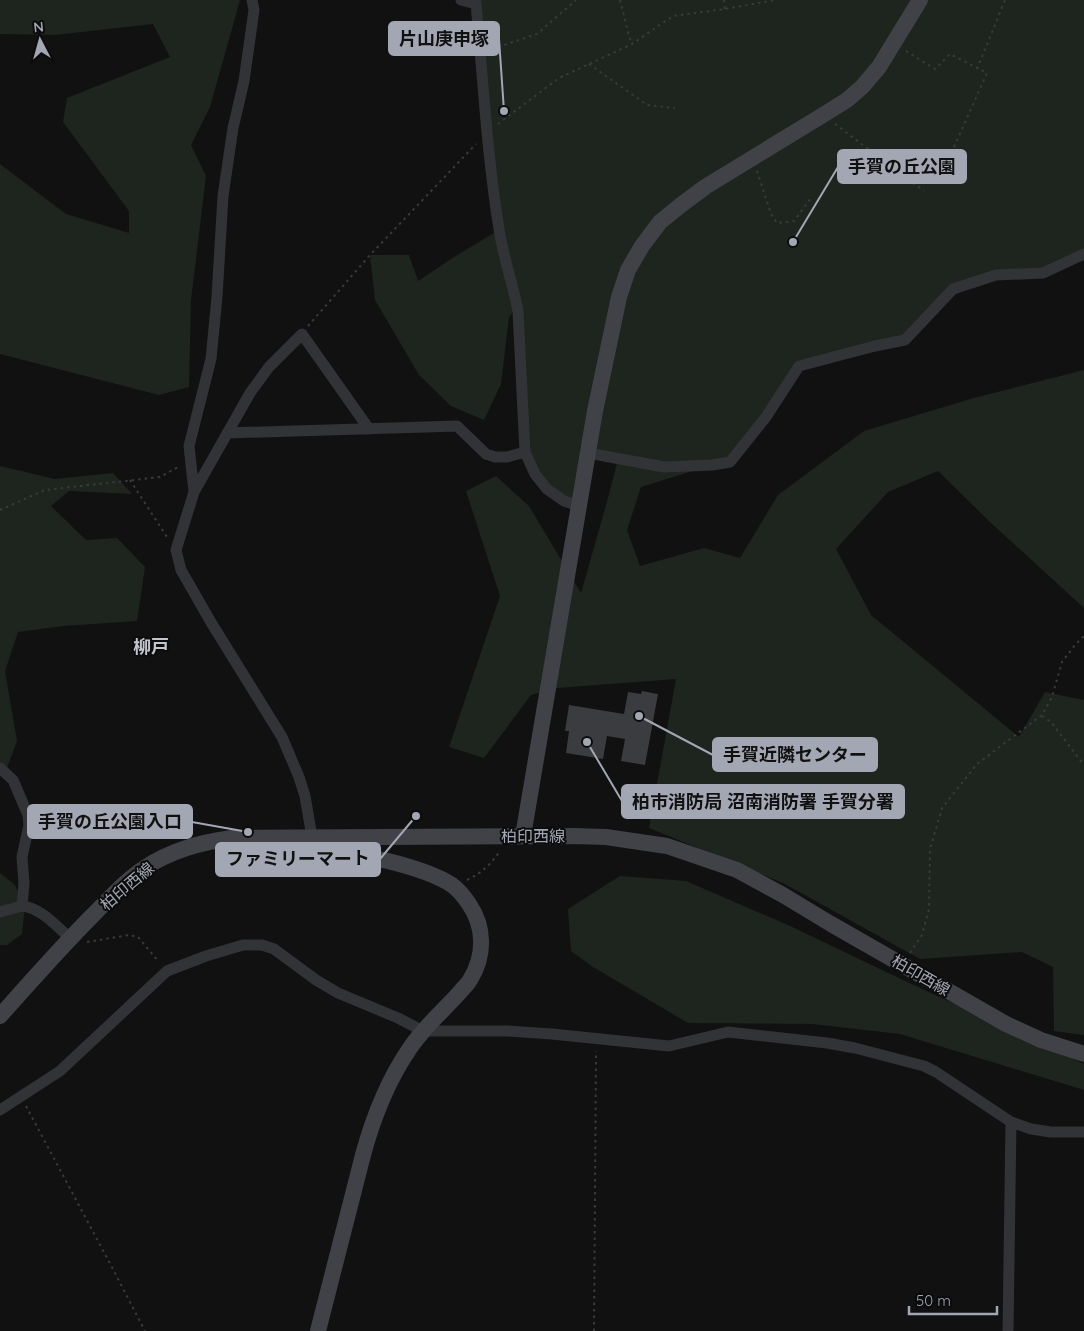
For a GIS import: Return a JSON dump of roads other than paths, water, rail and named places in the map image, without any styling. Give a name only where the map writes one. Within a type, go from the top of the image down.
[{"type":"street","points":[[194,492],[189,446],[211,359],[223,196],[233,128],[244,81],[254,10],[252,0]]},
{"type":"street","points":[[461,0],[476,2],[499,230],[504,255],[515,290],[518,311],[523,445],[535,474],[548,489],[564,500],[579,506]]},
{"type":"street","points":[[516,836],[611,332],[619,297],[628,270],[642,246],[660,222],[705,187],[847,100],[862,87],[879,67],[920,0]]},
{"type":"street","points":[[588,453],[664,467],[712,465],[730,462],[766,417],[800,366],[905,340],[953,289],[996,275],[1043,273],[1084,254]]},
{"type":"street","points":[[312,837],[305,796],[282,737],[181,570],[176,550],[194,492],[250,393],[269,367],[302,334],[369,429]]},
{"type":"street","points":[[227,433],[457,426],[486,454],[494,457],[508,457],[525,452]]},
{"type":"street","points":[[0,768],[13,780],[28,815],[29,825],[22,857],[24,883],[22,906]]},
{"type":"street","name":"柏印西線","points":[[0,1016],[67,942],[125,884],[145,867],[168,855],[210,841],[232,838],[312,837],[606,837],[667,846],[737,870],[1006,1024],[1041,1040],[1084,1054]]},
{"type":"street","points":[[318,1331],[370,1131],[391,1081],[409,1048],[470,980],[479,961],[482,942],[480,925],[475,913],[465,898],[453,886],[433,875],[356,854],[349,849],[345,838]]},
{"type":"street","points":[[0,912],[22,906],[29,907],[40,913],[67,942]]},
{"type":"street","points":[[0,1110],[60,1071],[167,971],[243,945],[262,945],[274,948],[316,980],[338,993],[423,1031],[506,1031],[669,1046],[728,1032],[827,1043],[855,1048],[924,1066],[1011,1122],[1031,1129],[1051,1132],[1084,1132]]},
{"type":"street","points":[[1008,1331],[1011,1122]]},
{"type":"place","name":"片山庚申塚","points":[[504,111]]},
{"type":"place","name":"手賀の丘公園","points":[[793,242]]},
{"type":"place","name":"手賀近隣センター","points":[[639,716]]},
{"type":"place","name":"柏市消防局 沼南消防署 手賀分署","points":[[587,742]]},
{"type":"place","name":"ファミリーマート","points":[[416,816]]},
{"type":"place","name":"手賀の丘公園入口","points":[[248,832]]},
{"type":"district","name":"柳戸","points":[[151,647]]}]
